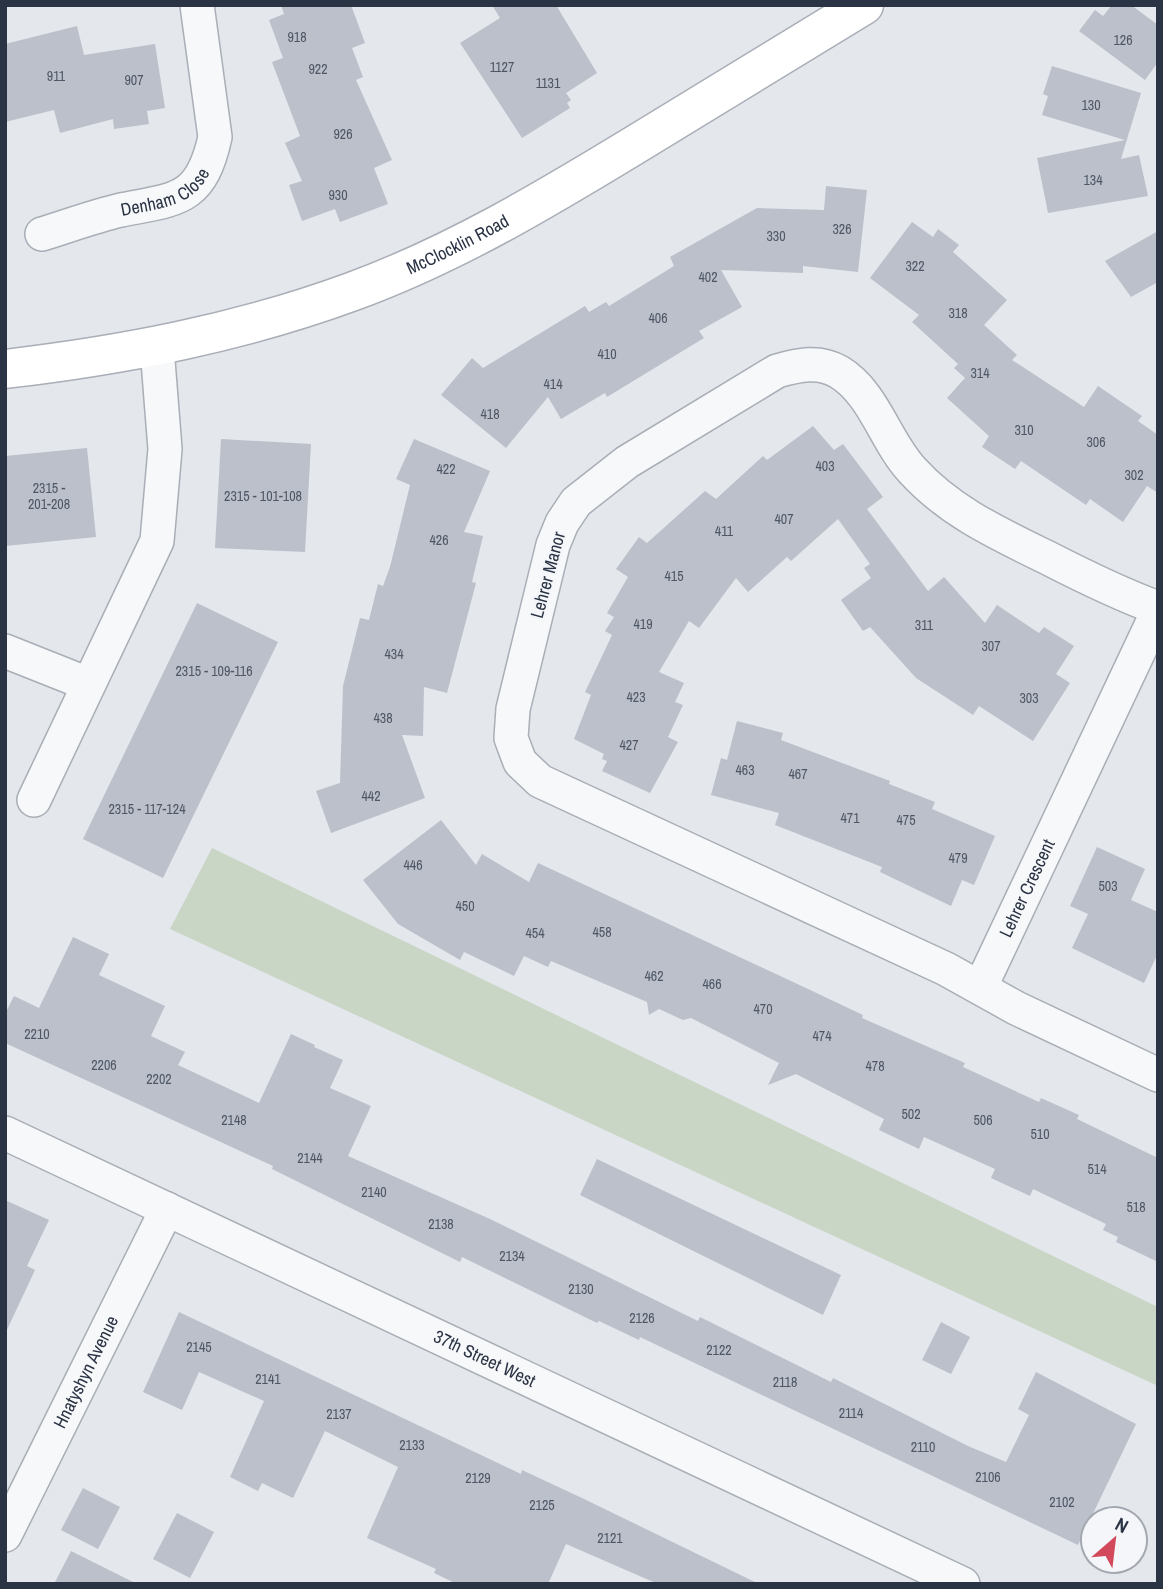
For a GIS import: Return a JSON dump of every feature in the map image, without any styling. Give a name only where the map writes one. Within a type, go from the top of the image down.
[{"type":"street","name":"Denham Close","points":[[42,234],[120,210],[160,204],[185,195],[200,179],[211,157],[215,137],[197,5]]},
{"type":"street","name":"McClocklin Road","points":[[5,369],[157,348],[292,312],[414,266],[528,210],[864,5]]},
{"type":"street","points":[[34,800],[157,541],[165,449],[157,348]]},
{"type":"street","name":"Lehrer Manor","points":[[981,986],[570,797],[540,781],[520,762],[511,738],[513,709],[553,545],[562,523],[576,502],[627,462],[777,371],[798,365],[820,364],[839,372],[857,387],[910,469],[942,499],[981,525],[1123,596],[1158,610]]},
{"type":"street","name":"Lehrer Crescent","points":[[981,986],[1158,610]]},
{"type":"street","points":[[5,651],[88,684]]},
{"type":"street","points":[[981,986],[1016,1008],[1158,1075]]},
{"type":"street","name":"37th Street West","points":[[5,1133],[963,1584]]},
{"type":"street","name":"Hnatyshyn Avenue","points":[[5,1535],[167,1209]]},
{"type":"green space","points":[[212,848],[1158,1307],[1158,1386],[170,929]]},
{"type":"building","points":[[281,5],[351,5],[365,43],[352,48],[363,77],[356,80],[392,160],[374,168],[388,204],[340,222],[335,209],[302,221],[289,185],[302,181],[285,143],[300,136],[272,62],[283,58],[269,20],[284,14]]},
{"type":"building","points":[[492,5],[556,5],[597,73],[566,93],[571,100],[567,103],[570,108],[522,138],[460,43],[500,18]]},
{"type":"building","points":[[1112,5],[1131,5],[1158,25],[1158,62],[1145,80],[1079,31],[1095,10],[1103,16]]},
{"type":"building","points":[[77,26],[84,55],[155,44],[165,108],[147,111],[149,124],[114,129],[113,119],[60,133],[54,110],[5,122],[5,44]]},
{"type":"building","points":[[1052,66],[1141,93],[1121,159],[1139,155],[1148,196],[1048,213],[1037,158],[1125,140],[1042,115],[1048,96],[1043,94]]},
{"type":"building","points":[[826,186],[867,190],[858,272],[803,266],[803,273],[721,270],[742,307],[699,331],[704,338],[607,397],[605,393],[561,419],[548,397],[506,448],[441,395],[472,358],[483,368],[585,306],[589,312],[606,302],[609,306],[674,266],[670,257],[757,208],[824,210]]},
{"type":"building","points":[[912,222],[933,237],[938,229],[959,245],[953,252],[1007,300],[984,325],[1017,355],[1012,360],[1084,407],[1098,386],[1142,416],[1138,421],[1158,435],[1158,493],[1147,486],[1123,522],[1090,499],[1086,505],[1021,461],[1015,469],[982,447],[989,436],[947,398],[965,378],[954,368],[958,364],[912,322],[919,315],[870,278]]},
{"type":"building","points":[[1158,231],[1158,282],[1131,297],[1105,261]]},
{"type":"building","points":[[813,426],[834,450],[843,444],[883,497],[867,509],[928,591],[944,577],[985,623],[997,605],[1039,633],[1044,627],[1074,646],[1056,674],[1070,683],[1033,741],[979,706],[973,715],[916,678],[870,627],[863,631],[841,600],[871,578],[864,568],[870,564],[838,519],[791,561],[787,557],[748,592],[736,578],[699,628],[689,621],[659,672],[684,683],[675,702],[683,705],[668,737],[678,742],[650,793],[602,771],[607,761],[602,759],[604,754],[574,739],[591,695],[585,692],[612,635],[605,631],[614,617],[607,613],[628,577],[616,569],[639,537],[647,543],[705,491],[716,499],[763,456],[767,460]]},
{"type":"building","points":[[221,439],[311,444],[305,552],[215,548]]},
{"type":"building","points":[[414,439],[490,471],[464,532],[483,536],[472,582],[476,583],[447,693],[424,687],[423,736],[402,735],[425,798],[331,833],[316,791],[340,783],[343,686],[360,618],[369,620],[378,584],[383,586],[390,567],[410,485],[396,479]]},
{"type":"building","points":[[87,448],[96,537],[5,546],[5,456]]},
{"type":"building","points":[[197,603],[278,642],[163,878],[83,839]]},
{"type":"building","points":[[737,721],[783,733],[781,740],[890,781],[889,784],[935,802],[932,809],[995,836],[974,885],[962,880],[951,906],[880,872],[882,867],[775,825],[779,813],[711,795],[721,758],[727,760]]},
{"type":"building","points":[[441,820],[476,865],[482,854],[529,882],[538,863],[863,1015],[862,1018],[965,1063],[963,1067],[1039,1102],[1041,1098],[1079,1115],[1077,1119],[1158,1158],[1158,1262],[1116,1242],[1118,1237],[1103,1230],[1106,1224],[1033,1189],[1030,1196],[991,1178],[995,1169],[924,1137],[919,1149],[879,1130],[884,1119],[796,1074],[768,1085],[779,1063],[691,1018],[683,1020],[659,1009],[649,1015],[647,1002],[551,961],[548,967],[524,956],[514,976],[464,952],[460,960],[398,924],[363,880]]},
{"type":"building","points":[[1097,847],[1145,869],[1131,900],[1158,912],[1158,953],[1144,983],[1072,948],[1088,914],[1070,906]]},
{"type":"building","points":[[73,937],[109,954],[99,975],[165,1006],[151,1036],[185,1052],[178,1065],[259,1103],[291,1034],[315,1045],[314,1047],[343,1060],[330,1088],[371,1106],[348,1156],[490,1219],[698,1321],[700,1317],[831,1382],[833,1378],[968,1446],[1006,1462],[1029,1415],[1018,1409],[1036,1372],[1136,1424],[1097,1505],[1079,1505],[1078,1545],[640,1337],[639,1340],[599,1321],[597,1323],[462,1257],[460,1262],[272,1169],[273,1166],[5,1043],[5,1014],[14,996],[39,1008]]},
{"type":"building","points":[[597,1159],[841,1275],[823,1315],[580,1195]]},
{"type":"building","points":[[5,1200],[49,1220],[27,1266],[35,1270],[5,1334]]},
{"type":"building","points":[[179,1312],[521,1474],[522,1470],[582,1498],[759,1584],[658,1584],[566,1544],[548,1584],[457,1584],[434,1573],[436,1569],[367,1538],[398,1467],[325,1431],[293,1498],[262,1483],[258,1491],[230,1477],[264,1401],[199,1372],[182,1410],[143,1392]]},
{"type":"building","points":[[941,1322],[970,1337],[951,1374],[922,1360]]},
{"type":"building","points":[[83,1488],[120,1507],[98,1549],[61,1530]]},
{"type":"building","points":[[177,1513],[214,1532],[190,1578],[153,1559]]},
{"type":"building","points":[[71,1551],[137,1584],[54,1584]]}]
